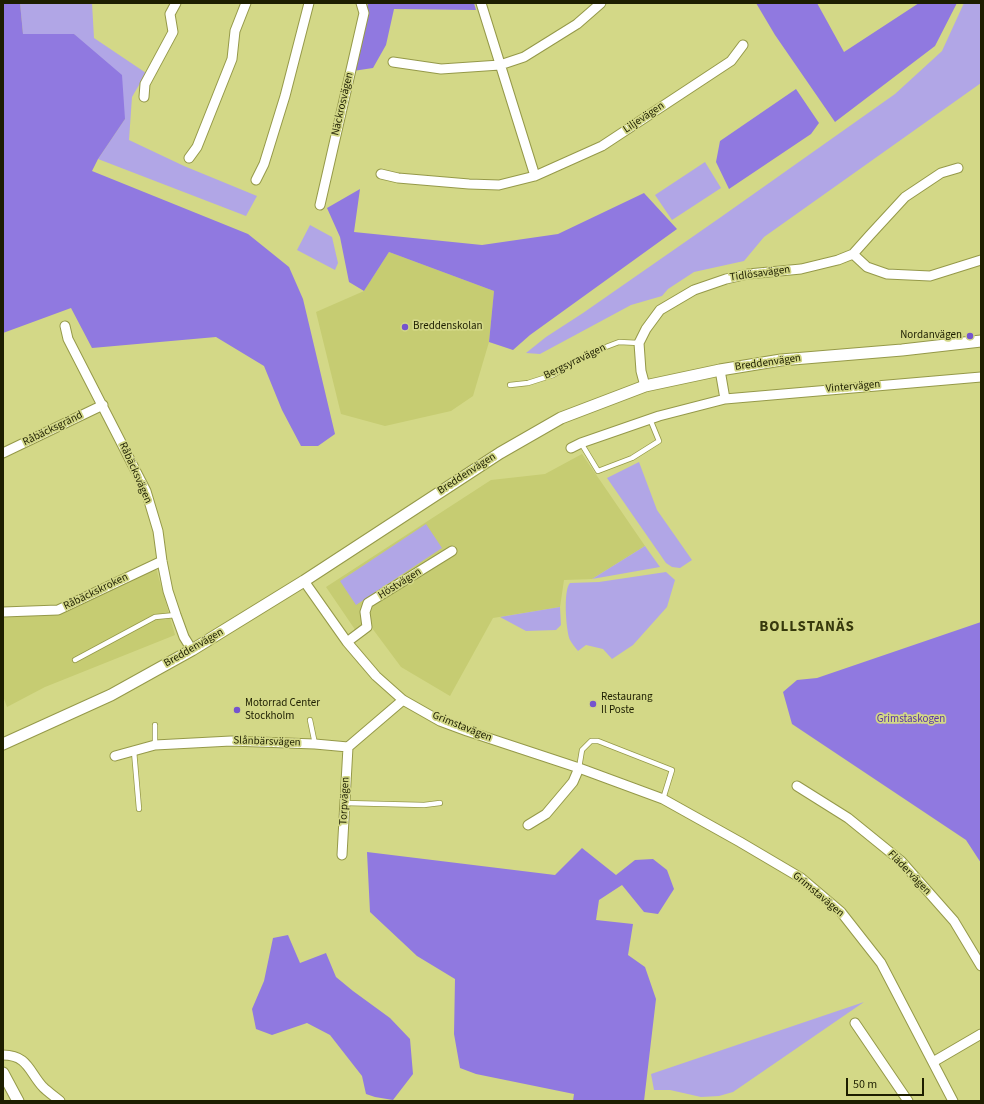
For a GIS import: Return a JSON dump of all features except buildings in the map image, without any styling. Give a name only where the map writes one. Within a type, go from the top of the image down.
[{"type":"street","points":[[144,97],[145,84],[173,32],[170,14],[176,3]]},
{"type":"street","points":[[189,158],[197,147],[232,59],[235,31],[246,3]]},
{"type":"street","points":[[256,180],[264,164],[285,96],[309,3]]},
{"type":"street","name":"Näckrosvägen","points":[[320,206],[364,13],[361,3]]},
{"type":"street","points":[[481,3],[535,176]]},
{"type":"street","points":[[393,62],[441,69],[500,65],[524,57],[577,24],[602,3]]},
{"type":"street","name":"Liljevägen","points":[[381,174],[398,178],[499,185],[535,176],[602,146],[731,60],[743,45]]},
{"type":"street","name":"Tidlösavägen","points":[[639,343],[646,329],[660,310],[694,290],[726,279],[748,274],[800,269],[838,260],[853,254],[905,197],[941,174],[958,168]]},
{"type":"street","points":[[853,254],[867,267],[887,274],[930,276],[981,260]]},
{"type":"street","name":"Råbäcksvägen","points":[[65,326],[68,339],[146,491],[158,531],[168,591],[184,637],[192,650]]},
{"type":"street","name":"Breddenvägen","points":[[3,744],[111,695],[192,650],[304,581],[500,453],[561,418],[645,386],[720,370],[781,360],[902,350],[981,341]]},
{"type":"street","points":[[639,343],[641,371],[645,386]]},
{"type":"street","points":[[720,370],[725,399]]},
{"type":"street","name":"Vintervägen","points":[[571,448],[581,443],[659,416],[725,399],[981,377]]},
{"type":"street","name":"Råbäcksgränd","points":[[3,453],[103,405]]},
{"type":"street","name":"Höstvägen","points":[[347,642],[367,627],[366,612],[368,603],[452,551]]},
{"type":"street","name":"Råbäckskroken","points":[[3,612],[58,610],[162,561]]},
{"type":"street","name":"Grimstavägen","points":[[304,581],[347,642],[376,676],[403,700],[440,721],[579,768],[663,799],[801,878],[841,912],[881,963],[953,1101]]},
{"type":"street","points":[[348,747],[403,700]]},
{"type":"street","name":"Slånbärsvägen","points":[[115,756],[155,745],[231,741],[315,744],[348,747]]},
{"type":"street","name":"Torpvägen","points":[[342,855],[348,747]]},
{"type":"street","points":[[528,825],[546,814],[573,782],[579,768]]},
{"type":"street","name":"Flädervägen","points":[[797,786],[848,818],[901,861],[954,921],[981,966]]},
{"type":"street","points":[[855,1023],[908,1101]]},
{"type":"street","points":[[933,1062],[981,1034]]},
{"type":"street","points":[[3,1055],[17,1057],[24,1061],[42,1086],[60,1101]]},
{"type":"street","points":[[3,1073],[18,1101]]},
{"type":"lane","name":"Bergsyravägen","points":[[510,385],[528,383],[552,375],[590,353],[620,342],[639,343]]},
{"type":"lane","points":[[581,443],[598,471],[632,458],[659,441],[650,419]]},
{"type":"lane","points":[[75,660],[155,617],[176,616]]},
{"type":"lane","points":[[310,720],[315,744]]},
{"type":"lane","points":[[155,725],[155,745]]},
{"type":"lane","points":[[579,768],[582,750],[591,741],[598,741],[672,770],[663,799]]},
{"type":"lane","points":[[134,751],[139,809]]},
{"type":"lane","points":[[345,803],[424,805],[440,803]]},
{"type":"shaded area","points":[[20,3],[92,3],[94,38],[146,73],[132,97],[129,140],[184,166],[257,196],[246,216],[98,159],[125,119],[74,34],[23,34]]},
{"type":"shaded area","points":[[964,3],[981,3],[981,83],[764,237],[744,261],[694,272],[668,289],[662,296],[631,305],[540,354],[526,353],[546,337],[721,217],[895,94],[942,51]]},
{"type":"shaded area","points":[[705,162],[721,188],[672,220],[655,195]]},
{"type":"shaded area","points":[[310,225],[332,237],[338,263],[335,270],[297,250]]},
{"type":"shaded area","name":"Breddenskolan","points":[[389,252],[494,291],[489,342],[473,396],[451,411],[385,426],[341,414],[316,312],[364,291]]},
{"type":"shaded area","points":[[582,454],[645,546],[592,579],[564,580],[560,607],[493,618],[450,696],[401,667],[369,624],[356,631],[326,587],[491,480],[545,474]]},
{"type":"shaded area","points":[[639,462],[657,510],[692,560],[680,568],[672,567],[666,563],[607,478]]},
{"type":"shaded area","points":[[426,524],[442,548],[356,605],[340,581]]},
{"type":"shaded area","points":[[645,546],[660,567],[592,579]]},
{"type":"shaded area","points":[[156,568],[175,635],[45,687],[7,707],[3,696],[3,615],[59,614]]},
{"type":"shaded area","points":[[666,572],[675,580],[667,607],[633,645],[612,659],[603,649],[586,645],[578,651],[570,640],[567,628],[566,594],[570,583],[599,582]]},
{"type":"shaded area","points":[[560,607],[561,625],[556,630],[526,631],[500,617]]},
{"type":"shaded area","points":[[864,1002],[733,1092],[719,1096],[701,1097],[670,1090],[654,1090],[651,1074]]},
{"type":"green space","points":[[3,3],[20,3],[23,34],[74,34],[122,75],[125,119],[98,159],[92,171],[248,234],[289,267],[303,299],[335,434],[318,446],[301,446],[282,410],[264,366],[216,337],[92,348],[71,308],[3,333]]},
{"type":"green space","points":[[368,3],[474,3],[476,10],[394,9],[386,45],[373,68],[353,71]]},
{"type":"green space","points":[[756,3],[817,3],[844,52],[919,3],[957,3],[935,46],[835,122],[775,35]]},
{"type":"green space","points":[[796,89],[819,123],[811,134],[729,189],[716,162],[720,141]]},
{"type":"green space","points":[[360,189],[354,232],[482,245],[558,234],[644,193],[677,229],[530,335],[513,350],[489,342],[494,291],[389,252],[364,291],[349,282],[340,237],[327,208]]},
{"type":"green space","name":"Grimstaskogen","points":[[981,622],[981,863],[966,840],[792,724],[783,692],[797,680],[817,678]]},
{"type":"green space","points":[[582,848],[616,875],[635,860],[653,859],[667,870],[674,889],[658,914],[644,912],[622,885],[599,900],[596,920],[633,924],[628,955],[645,967],[656,999],[644,1101],[573,1101],[574,1094],[476,1074],[460,1068],[454,1034],[455,979],[417,956],[370,912],[367,852],[555,875]]},
{"type":"green space","points":[[288,935],[300,963],[326,953],[336,977],[390,1018],[410,1039],[413,1074],[393,1100],[366,1094],[362,1076],[330,1035],[307,1023],[272,1035],[256,1029],[252,1009],[264,981],[273,938]]},
{"type":"place","name":"Breddenskolan","points":[[405,327]]},
{"type":"place","name":"Nordanvägen","points":[[970,336]]},
{"type":"place","name":"Restaurang Il Poste","points":[[593,704]]},
{"type":"place","name":"Motorrad Center Stockholm","points":[[237,710]]},
{"type":"district","name":"BOLLSTANÄS","points":[[807,628]]}]
